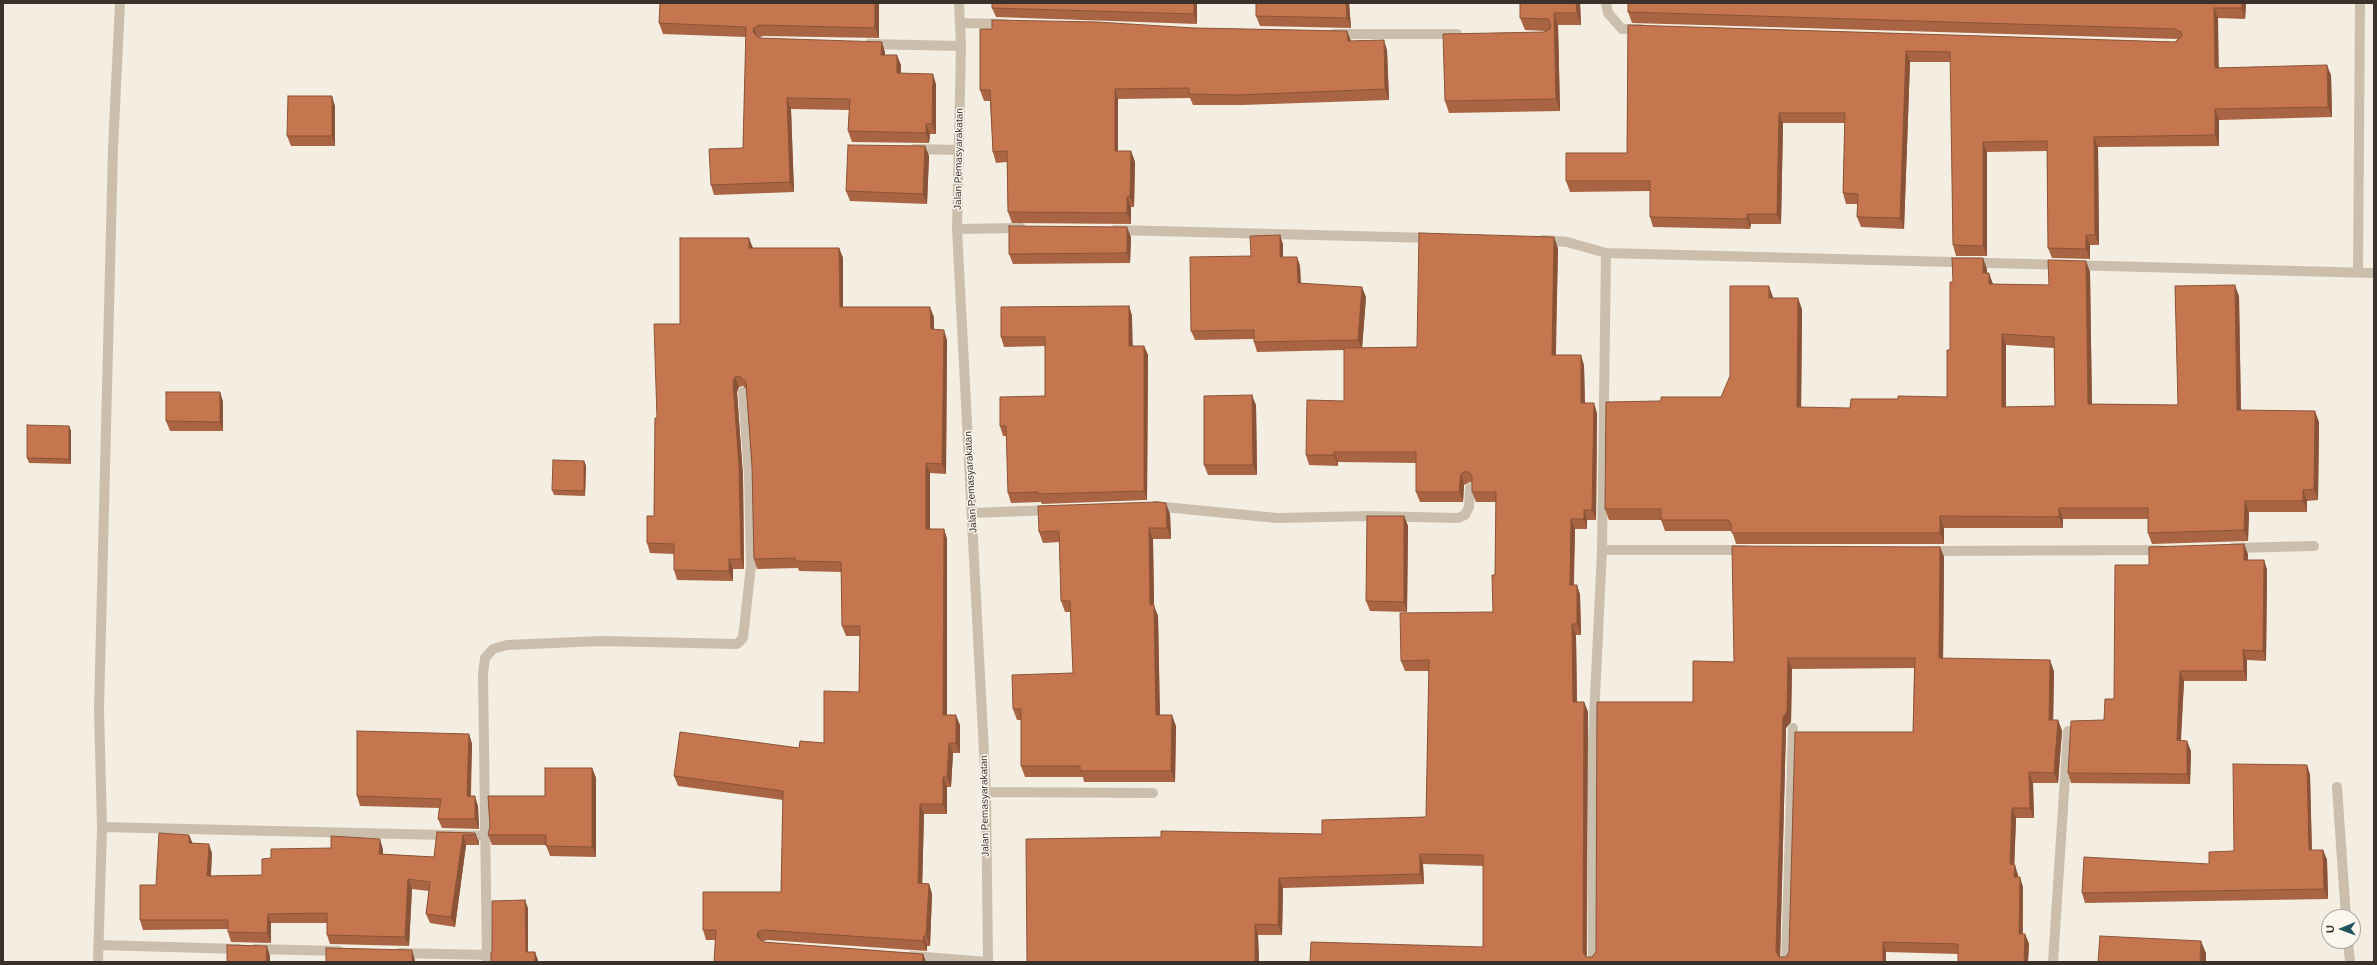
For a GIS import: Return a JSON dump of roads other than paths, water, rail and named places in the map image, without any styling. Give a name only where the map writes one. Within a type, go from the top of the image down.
[{"type":"street","points":[[98,962],[102,827],[99,710],[113,148],[120,3]]},
{"type":"street","name":"Jalan Pemasyarakatan","points":[[958,3],[961,46],[957,228],[986,792],[988,962]]},
{"type":"street","points":[[1606,3],[1608,13],[1622,28],[1653,30]]},
{"type":"street","points":[[2358,274],[2360,3]]},
{"type":"street","points":[[960,23],[1015,24]]},
{"type":"street","points":[[1324,34],[1465,34]]},
{"type":"street","points":[[858,44],[961,46]]},
{"type":"street","points":[[905,149],[959,150]]},
{"type":"street","points":[[957,228],[1031,228]]},
{"type":"street","points":[[1102,230],[1447,238]]},
{"type":"street","points":[[1535,240],[1567,242],[1606,253],[2358,274],[2374,273]]},
{"type":"street","points":[[1593,962],[1593,739],[1602,550],[1606,253]]},
{"type":"street","points":[[392,952],[487,958],[487,836],[483,674],[486,658],[493,649],[507,645],[601,641],[737,644],[743,638],[751,566],[749,476],[743,392]]},
{"type":"street","points":[[1146,507],[1161,506],[1188,511],[1277,518],[1371,516],[1458,518],[1465,515],[1468,507],[1470,488]]},
{"type":"street","points":[[972,513],[1059,510]]},
{"type":"street","points":[[2222,548],[2314,546]]},
{"type":"street","points":[[1602,550],[1759,550]]},
{"type":"street","points":[[1917,551],[2168,550]]},
{"type":"street","points":[[1786,962],[1793,728]]},
{"type":"street","points":[[2053,962],[2068,730]]},
{"type":"street","points":[[2337,786],[2345,909]]},
{"type":"street","points":[[986,792],[1153,793]]},
{"type":"street","points":[[102,827],[487,836]]},
{"type":"street","points":[[99,945],[352,951]]},
{"type":"street","points":[[2349,949],[2350,962]]},
{"type":"street","points":[[901,956],[988,962]]}]
